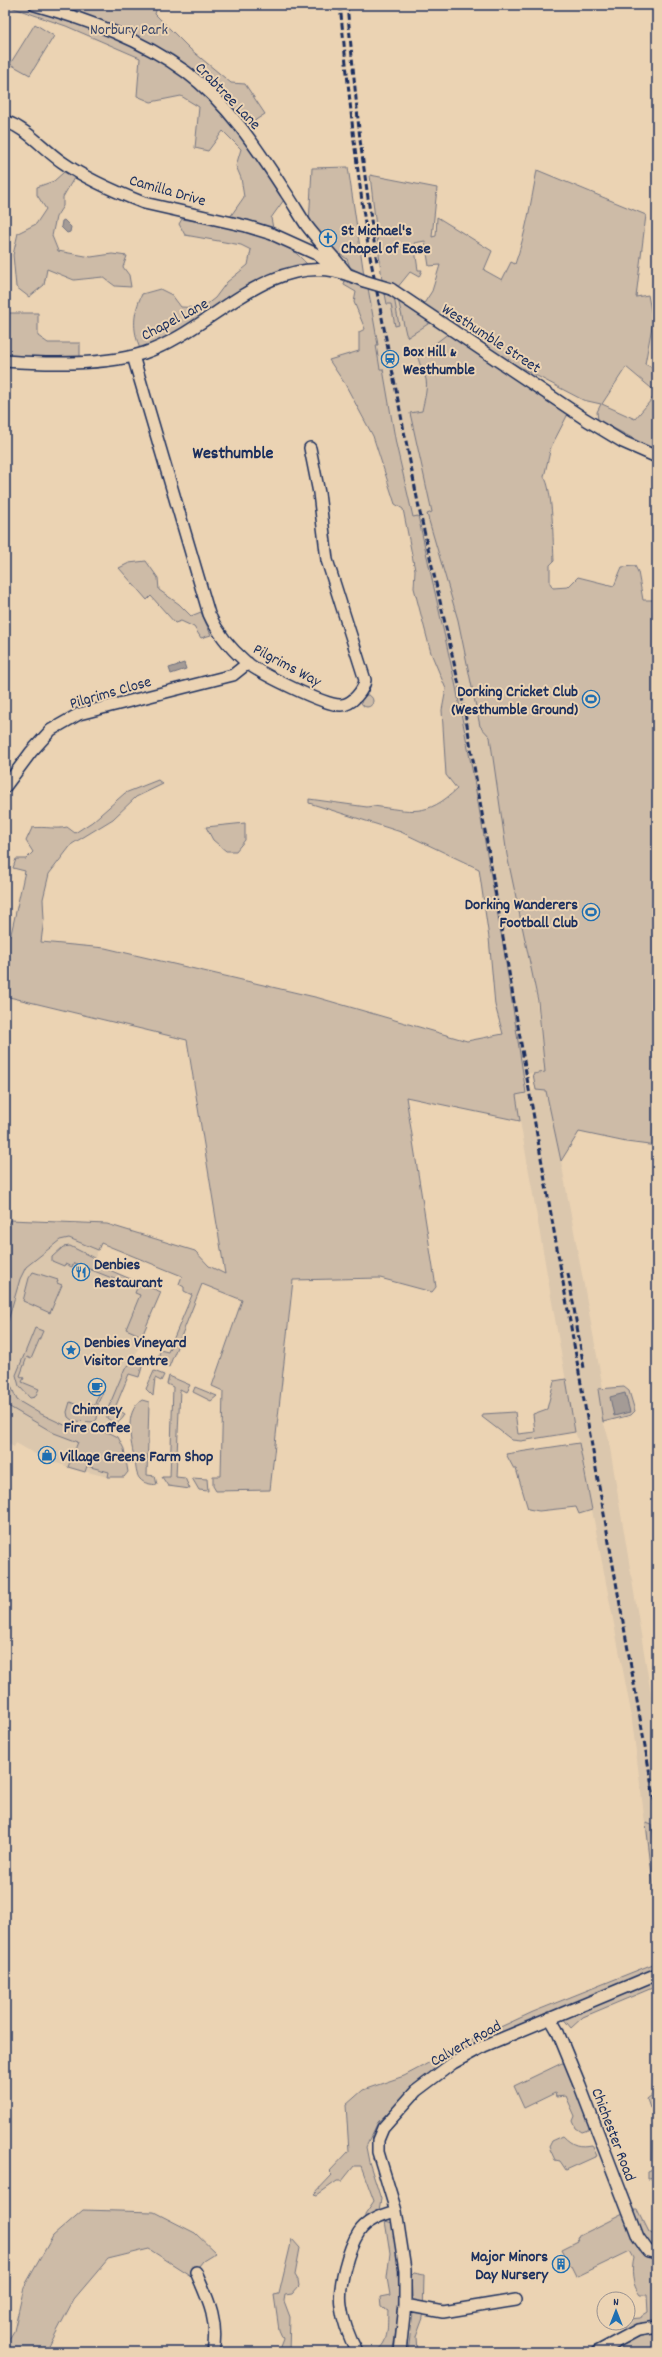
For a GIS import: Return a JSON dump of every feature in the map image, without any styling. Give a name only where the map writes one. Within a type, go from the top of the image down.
[{"type":"street","name":"Crabtree Lane","points":[[34,5],[81,18],[117,33],[149,49],[193,78],[256,146],[307,225],[342,273]]},
{"type":"street","name":"Camilla Drive","points":[[5,121],[31,134],[50,153],[76,171],[126,196],[144,203],[272,234],[316,254],[342,273]]},
{"type":"street","name":"Chapel Lane","points":[[5,361],[75,363],[132,356],[161,346],[185,334],[248,293],[279,277],[309,271],[342,273]]},
{"type":"street","name":"Westhumble Street","points":[[342,273],[391,289],[585,419],[623,442],[657,457]]},
{"type":"street","name":"Pilgrims Way","points":[[132,356],[209,614],[217,632],[248,664],[297,689],[336,705],[348,704],[365,686],[366,680],[327,560],[319,493],[310,448]]},
{"type":"street","name":"Pilgrims Close","points":[[5,787],[31,752],[51,730],[63,722],[79,714],[233,675],[248,664]]},
{"type":"street","name":"Calvert Road","points":[[400,2352],[405,2306],[403,2253],[396,2211],[378,2152],[378,2140],[390,2118],[416,2091],[448,2066],[484,2046],[657,1974]]},
{"type":"street","name":"Chichester Road","points":[[550,2018],[557,2030],[577,2079],[638,2238],[648,2251],[657,2253]]},
{"type":"street","points":[[357,2352],[344,2323],[341,2306],[342,2284],[347,2264],[360,2231],[376,2218],[396,2211]]},
{"type":"street","points":[[196,2272],[208,2297],[215,2320],[213,2352]]},
{"type":"street","points":[[405,2306],[443,2312],[516,2300]]},
{"type":"street","points":[[597,2352],[638,2330],[657,2327]]},
{"type":"shaded area","points":[[64,220],[71,227],[70,232],[67,233],[61,227],[62,221]]},
{"type":"shaded area","points":[[368,288],[398,299],[449,333],[546,1072],[523,1074],[504,950],[456,687],[418,517],[413,517],[396,444],[383,369],[380,370],[376,345],[378,344]]},
{"type":"shaded area","points":[[184,663],[186,669],[171,674],[169,668]]},
{"type":"shaded area","points":[[536,1090],[546,1090],[561,1161],[603,1388],[598,1389],[602,1418],[608,1436],[657,1730],[657,1918],[631,1712],[579,1443],[575,1432],[516,1095]]},
{"type":"shaded area","name":"Denbies Vineyard Visitor Centre","points":[[69,1238],[98,1250],[93,1263],[161,1292],[132,1363],[142,1367],[142,1371],[139,1377],[129,1374],[115,1408],[125,1414],[122,1420],[117,1423],[112,1422],[110,1433],[118,1437],[124,1449],[128,1472],[124,1477],[108,1477],[75,1469],[44,1459],[16,1443],[14,1447],[5,1442],[5,1240]]},
{"type":"shaded area","points":[[625,1393],[630,1412],[614,1416],[610,1397]]},
{"type":"green space","name":"Norbury Park","points":[[5,5],[155,5],[157,7],[155,14],[190,49],[231,83],[245,84],[265,114],[248,125],[220,94],[197,73],[149,43],[206,97],[239,134],[286,197],[271,218],[273,228],[230,217],[244,197],[241,178],[236,166],[241,149],[223,131],[208,151],[195,148],[199,107],[181,96],[151,102],[137,96],[140,58],[66,26]]},
{"type":"green space","points":[[35,24],[54,36],[30,75],[10,64]]},
{"type":"green space","points":[[348,167],[364,275],[350,267],[347,259],[330,247],[309,225],[312,168]]},
{"type":"green space","points":[[537,170],[646,215],[636,297],[648,295],[653,321],[645,364],[657,370],[657,393],[657,451],[598,420],[597,412],[601,404],[583,400],[516,365],[423,305],[432,291],[440,265],[429,266],[425,241],[414,243],[418,270],[422,270],[419,277],[410,272],[397,288],[382,280],[370,175],[437,188],[432,237],[436,236],[437,217],[492,251],[484,270],[502,280],[511,262],[515,264],[519,252]],"holes":[[[626,367],[657,393],[635,419],[602,404]]]},
{"type":"green space","points":[[64,172],[74,178],[63,197],[63,206],[56,217],[52,236],[58,251],[91,257],[112,254],[127,256],[123,267],[129,275],[131,287],[115,286],[103,277],[74,280],[47,269],[44,285],[29,297],[16,287],[13,255],[18,233],[36,224],[46,209],[37,195],[37,187],[54,181]]},
{"type":"green space","points":[[182,219],[223,226],[264,236],[292,250],[308,265],[307,268],[287,271],[185,331],[140,349],[135,328],[135,315],[142,294],[160,289],[172,295],[181,307],[202,308],[215,298],[227,282],[248,265],[251,250],[241,245],[185,235],[179,224]]},
{"type":"green space","points":[[345,280],[368,288],[378,345],[376,345],[380,369],[383,369],[396,444],[413,517],[418,516],[456,687],[504,950],[526,1093],[516,1095],[520,1121],[406,1097],[436,1287],[432,1292],[380,1278],[293,1280],[270,1490],[216,1491],[213,1486],[213,1476],[221,1476],[223,1391],[212,1386],[242,1300],[202,1284],[169,1367],[158,1360],[160,1350],[168,1352],[192,1295],[184,1291],[184,1287],[179,1284],[182,1276],[101,1243],[98,1250],[69,1238],[60,1240],[26,1267],[20,1279],[5,1331],[5,1231],[10,1220],[107,1224],[195,1251],[209,1266],[225,1274],[187,1040],[5,996],[5,933],[11,934],[25,871],[13,868],[16,859],[26,859],[33,852],[26,841],[32,828],[67,827],[75,833],[92,822],[125,793],[158,780],[163,784],[136,797],[113,819],[72,844],[49,874],[43,899],[44,919],[41,942],[105,948],[319,998],[467,1041],[503,1034],[495,1005],[489,938],[479,869],[401,832],[309,803],[309,799],[367,807],[373,806],[398,810],[418,810],[436,805],[457,789],[446,775],[442,710],[446,689],[431,653],[414,588],[415,570],[403,509],[395,504],[373,436],[345,384],[329,360],[359,351],[359,332],[365,329],[354,302],[356,292],[344,285]]},
{"type":"green space","points":[[385,294],[394,297],[399,325],[395,326],[391,304],[387,304]]},
{"type":"green space","points":[[398,299],[431,322],[408,337]]},
{"type":"green space","points":[[5,313],[38,313],[38,336],[48,343],[80,343],[80,359],[60,360],[5,356]]},
{"type":"green space","points":[[449,333],[497,363],[568,414],[551,447],[544,477],[547,483],[551,504],[554,561],[550,565],[550,583],[553,588],[568,587],[578,577],[614,586],[622,567],[635,566],[638,572],[643,600],[657,600],[657,1146],[626,1142],[579,1132],[561,1161],[546,1091],[536,1090],[533,1074],[545,1072],[538,1001],[507,855],[490,737],[480,726],[458,620],[427,514],[432,512],[410,413],[422,411],[425,398],[426,380],[417,352],[433,345]]},
{"type":"green space","points":[[146,561],[158,578],[159,590],[179,604],[191,616],[201,612],[211,635],[201,638],[194,627],[181,621],[175,623],[151,596],[147,600],[119,568],[129,563]]},
{"type":"green space","points":[[369,695],[372,696],[372,706],[365,707],[362,706],[361,699],[362,696]]},
{"type":"green space","points":[[245,823],[245,840],[236,851],[226,851],[213,840],[206,827]]},
{"type":"green space","points":[[70,1246],[94,1258],[93,1263],[161,1292],[142,1336],[126,1329],[140,1295],[135,1293],[137,1288],[74,1263],[72,1267],[65,1264],[64,1266],[52,1261],[52,1257],[63,1247]]},
{"type":"green space","points":[[33,1272],[58,1280],[57,1283],[62,1285],[50,1313],[23,1301],[29,1278]]},
{"type":"green space","points":[[35,1328],[43,1331],[31,1359],[27,1357],[20,1376],[24,1378],[22,1382],[39,1389],[35,1397],[30,1398],[19,1386],[16,1375]]},
{"type":"green space","points":[[132,1363],[137,1363],[142,1367],[139,1377],[129,1374],[115,1408],[125,1414],[120,1421],[113,1422],[107,1418],[107,1411],[125,1368]]},
{"type":"green space","points":[[154,1371],[164,1375],[161,1381],[155,1378],[153,1396],[146,1389]]},
{"type":"green space","points":[[5,1372],[17,1400],[39,1413],[73,1429],[110,1433],[118,1437],[124,1449],[128,1472],[124,1477],[108,1477],[109,1472],[87,1466],[85,1472],[68,1467],[78,1442],[54,1433],[8,1406],[5,1403]]},
{"type":"green space","points":[[169,1376],[190,1385],[186,1392],[180,1389],[176,1477],[185,1478],[190,1489],[168,1486],[162,1477],[170,1477],[173,1387],[167,1384]]},
{"type":"green space","points":[[566,1379],[575,1432],[521,1441],[512,1440],[482,1417],[483,1414],[515,1412],[518,1434],[535,1432],[533,1414],[547,1409],[554,1381]]},
{"type":"green space","points":[[195,1387],[217,1396],[211,1401],[193,1392]]},
{"type":"green space","points":[[624,1387],[629,1391],[635,1411],[631,1415],[603,1422],[598,1389]]},
{"type":"green space","points":[[101,1389],[104,1390],[98,1403],[97,1419],[94,1422],[73,1421],[68,1417],[67,1412],[70,1402],[87,1409],[89,1404],[94,1406]]},
{"type":"green space","points":[[142,1400],[149,1402],[147,1475],[155,1476],[157,1485],[146,1483],[139,1477],[136,1471],[130,1437],[130,1420],[132,1412],[136,1405]]},
{"type":"green space","points":[[579,1443],[592,1510],[579,1514],[576,1507],[539,1511],[528,1509],[516,1469],[514,1469],[506,1454]]},
{"type":"green space","points":[[192,1478],[207,1479],[208,1491],[199,1490]]},
{"type":"green space","points":[[646,1823],[652,1825],[657,1854],[657,1918]]},
{"type":"green space","points":[[653,1964],[657,1965],[657,1986],[583,2017],[571,2028],[558,2012],[414,2087],[378,2122],[366,2147],[369,2162],[381,2199],[379,2210],[365,2219],[365,2214],[374,2201],[361,2166],[354,2166],[342,2181],[337,2181],[317,2195],[314,2194],[332,2175],[329,2172],[349,2151],[346,2105],[363,2090],[404,2076],[468,2042],[533,2012]]},
{"type":"green space","points":[[562,2063],[567,2064],[590,2126],[588,2130],[582,2132],[576,2128],[573,2121],[575,2116],[566,2096],[556,2097],[555,2093],[524,2108],[514,2086]]},
{"type":"green space","points":[[657,2091],[657,2111],[650,2108],[647,2099]]},
{"type":"green space","points":[[563,2136],[576,2145],[592,2145],[597,2156],[566,2170],[560,2161],[555,2160],[549,2147],[552,2141]]},
{"type":"green space","points":[[657,2168],[657,2178],[648,2179],[648,2172]]},
{"type":"green space","points":[[83,2210],[154,2212],[195,2233],[216,2253],[203,2261],[191,2276],[149,2249],[108,2259],[74,2299],[46,2352],[5,2352],[5,2346],[14,2331],[24,2287],[53,2236]]},
{"type":"green space","points":[[635,2210],[638,2210],[649,2232],[657,2237],[657,2246],[651,2247],[643,2241],[632,2215]]},
{"type":"green space","points":[[623,2214],[639,2251],[657,2258],[657,2318],[653,2323],[636,2328],[636,2318],[640,2318],[648,2313],[647,2295],[640,2295],[635,2287],[632,2273],[634,2258],[630,2251],[576,2277],[562,2249],[578,2241],[577,2237]]},
{"type":"green space","points":[[385,2221],[393,2223],[397,2256],[398,2304],[395,2336],[392,2352],[362,2352],[360,2350],[366,2349],[376,2351],[384,2343],[387,2333],[388,2311],[381,2307],[380,2297],[390,2295],[387,2278],[390,2253]]},
{"type":"green space","points":[[292,2239],[300,2248],[295,2275],[299,2286],[292,2294],[285,2295],[284,2301],[290,2317],[289,2352],[278,2352],[283,2339],[279,2330],[274,2295],[279,2294]]},
{"type":"green space","points":[[414,2273],[424,2275],[423,2318],[416,2337],[417,2352],[408,2352],[413,2313],[411,2276]]},
{"type":"green space","points":[[646,2334],[651,2334],[657,2338],[657,2352],[614,2352],[614,2346]]},
{"type":"railway","points":[[340,5],[354,141],[368,246],[420,513],[464,707],[525,1067],[657,1814]]},
{"type":"railway","points":[[347,5],[360,140],[377,263]]},
{"type":"railway","points":[[568,1273],[584,1368]]},
{"type":"place","name":"St Michael's Chapel of Ease","points":[[328,238]]},
{"type":"place","name":"Box Hill & Westhumble","points":[[390,359]]},
{"type":"place","name":"Dorking Cricket Club (Westhumble Ground)","points":[[591,699]]},
{"type":"place","name":"Dorking Wanderers Football Club","points":[[591,912]]},
{"type":"place","name":"Denbies Restaurant","points":[[81,1272]]},
{"type":"place","name":"Denbies Vineyard Visitor Centre","points":[[71,1350]]},
{"type":"place","name":"Chimney Fire Coffee","points":[[97,1387]]},
{"type":"place","name":"Village Greens Farm Shop","points":[[47,1455]]},
{"type":"place","name":"Major Minors Day Nursery","points":[[561,2264]]},
{"type":"district","name":"Westhumble","points":[[233,452]]}]
